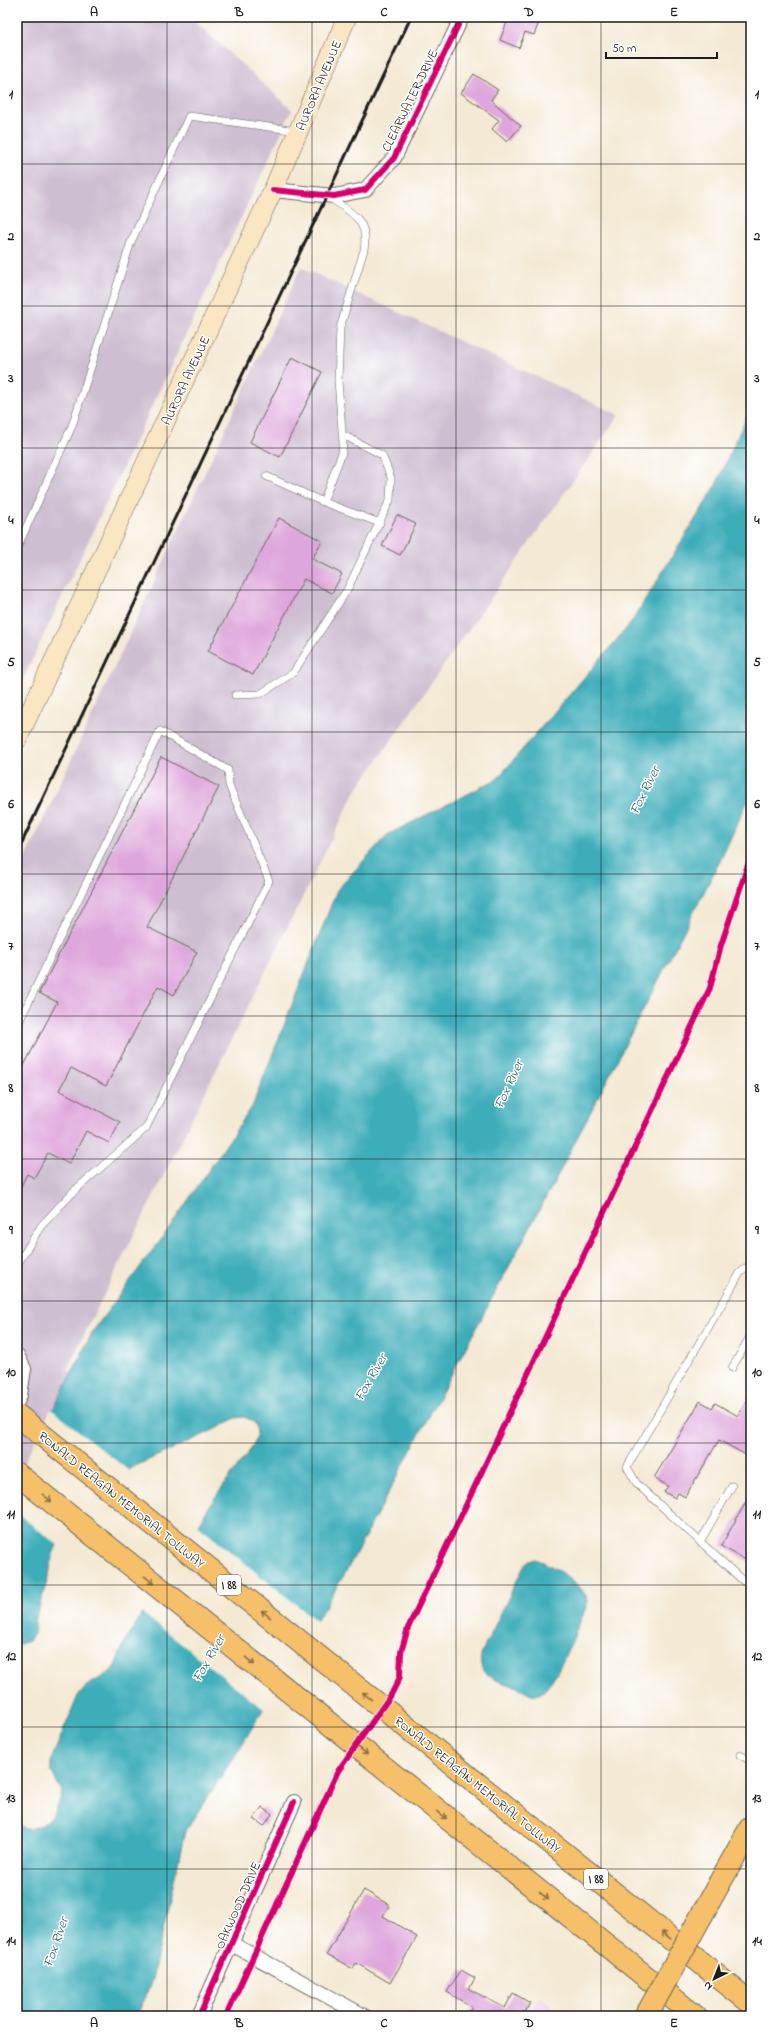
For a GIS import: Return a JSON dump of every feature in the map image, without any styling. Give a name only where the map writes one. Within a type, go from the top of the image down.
[{"type":"main road","name":"AURORA AVENUE","points":[[17,740],[273,190],[347,17]]},
{"type":"main road","name":"RONALD REAGAN MEMORIAL TOLLWAY","points":[[17,1415],[751,2003]]},
{"type":"main road","points":[[17,1474],[695,2016]]},
{"type":"main road","points":[[646,2016],[751,1828]]},
{"type":"street","name":"CLEARWATER DRIVE","points":[[273,190],[334,196],[365,190],[394,158],[462,17]]},
{"type":"street","points":[[17,1355],[24,1369],[20,1395],[17,1402]]},
{"type":"street","name":"OAKWOOD DRIVE","points":[[199,2016],[294,1802]]},
{"type":"street","points":[[232,1944],[364,2016]]},
{"type":"lane","points":[[17,548],[72,426],[131,242],[189,116],[298,131]]},
{"type":"lane","points":[[323,502],[342,453],[343,435],[338,382],[340,328],[364,250],[366,237],[363,226],[358,218],[327,196]]},
{"type":"lane","points":[[235,695],[260,694],[293,673],[347,590],[390,500],[392,478],[382,455],[364,444],[343,435]]},
{"type":"lane","points":[[266,476],[323,502],[380,523]]},
{"type":"lane","points":[[17,1026],[160,731],[228,770],[229,785],[269,881],[146,1128],[73,1192],[41,1226],[17,1265]]},
{"type":"lane","points":[[751,1264],[740,1273],[627,1467],[637,1484],[751,1588]]},
{"type":"lane","points":[[732,1368],[751,1335]]},
{"type":"lane","points":[[700,1542],[732,1486]]},
{"type":"lane","points":[[740,1755],[751,1761]]},
{"type":"shaded area","points":[[17,17],[190,17],[292,110],[17,692]]},
{"type":"shaded area","points":[[301,267],[619,415],[355,792],[67,1369],[72,1373],[17,1481],[17,876]]},
{"type":"shaded area","points":[[539,1996],[564,2016],[528,2016]]},
{"type":"water","name":"Fox River","points":[[751,407],[751,794],[721,859],[560,1171],[347,1570],[235,1756],[185,1831],[152,1980],[137,2016],[17,2016],[17,1822],[26,1829],[47,1822],[55,1813],[62,1792],[51,1771],[51,1760],[78,1696],[85,1687],[110,1672],[115,1666],[125,1641],[214,1499],[253,1446],[257,1435],[256,1425],[251,1420],[244,1417],[235,1418],[220,1427],[131,1468],[116,1480],[61,1536],[53,1554],[49,1575],[36,1617],[34,1634],[29,1641],[17,1645],[17,1481],[93,1331],[169,1228],[252,1107],[337,890],[387,835],[497,779],[631,623],[714,489]]},
{"type":"water","points":[[535,1559],[549,1565],[566,1576],[580,1588],[588,1601],[561,1665],[547,1687],[541,1693],[535,1695],[491,1678],[482,1668],[481,1661],[482,1652],[522,1570],[528,1562]]},
{"type":"pier","points":[[51,1409],[129,1471],[98,1499],[63,1537],[59,1546],[17,1513],[17,1476]]},
{"type":"pier","points":[[197,1525],[318,1622],[265,1710],[141,1612]]},
{"type":"building","points":[[509,17],[541,17],[534,35],[525,32],[519,48],[500,40]]},
{"type":"building","points":[[474,74],[498,90],[491,100],[521,126],[507,142],[492,129],[499,120],[461,93]]},
{"type":"building","points":[[292,357],[322,372],[280,457],[250,442]]},
{"type":"building","points":[[397,515],[416,524],[400,555],[382,546]]},
{"type":"building","points":[[279,518],[322,541],[312,559],[342,574],[332,593],[304,579],[253,675],[208,651]]},
{"type":"building","points":[[161,757],[219,787],[147,927],[197,952],[174,995],[158,986],[106,1086],[71,1068],[59,1090],[120,1122],[109,1143],[86,1131],[69,1164],[48,1153],[34,1178],[27,1174],[17,1194],[17,1079],[57,1002],[39,993]]},
{"type":"building","points":[[751,1393],[751,1458],[719,1440],[685,1497],[678,1493],[675,1498],[664,1492],[668,1486],[654,1478],[700,1401],[712,1408],[715,1403],[738,1416]]},
{"type":"building","points":[[751,1493],[751,1563],[721,1546]]},
{"type":"building","points":[[262,1807],[272,1814],[264,1826],[254,1819]]},
{"type":"building","points":[[364,1890],[389,1905],[383,1916],[417,1937],[390,1983],[356,1963],[353,1969],[327,1954]]},
{"type":"building","points":[[461,1970],[475,1978],[469,1989],[505,2008],[513,1993],[530,2003],[523,2016],[467,2016],[472,2007],[447,1992]]},
{"type":"railway","points":[[17,853],[411,17]]},
{"type":"cycle path","points":[[273,190],[334,196],[365,190],[394,158],[462,17]]},
{"type":"cycle path","points":[[226,2016],[338,1771],[391,1695],[400,1677],[401,1652],[408,1628],[710,988],[721,945],[751,856]]},
{"type":"cycle path","points":[[199,2016],[294,1802]]}]
